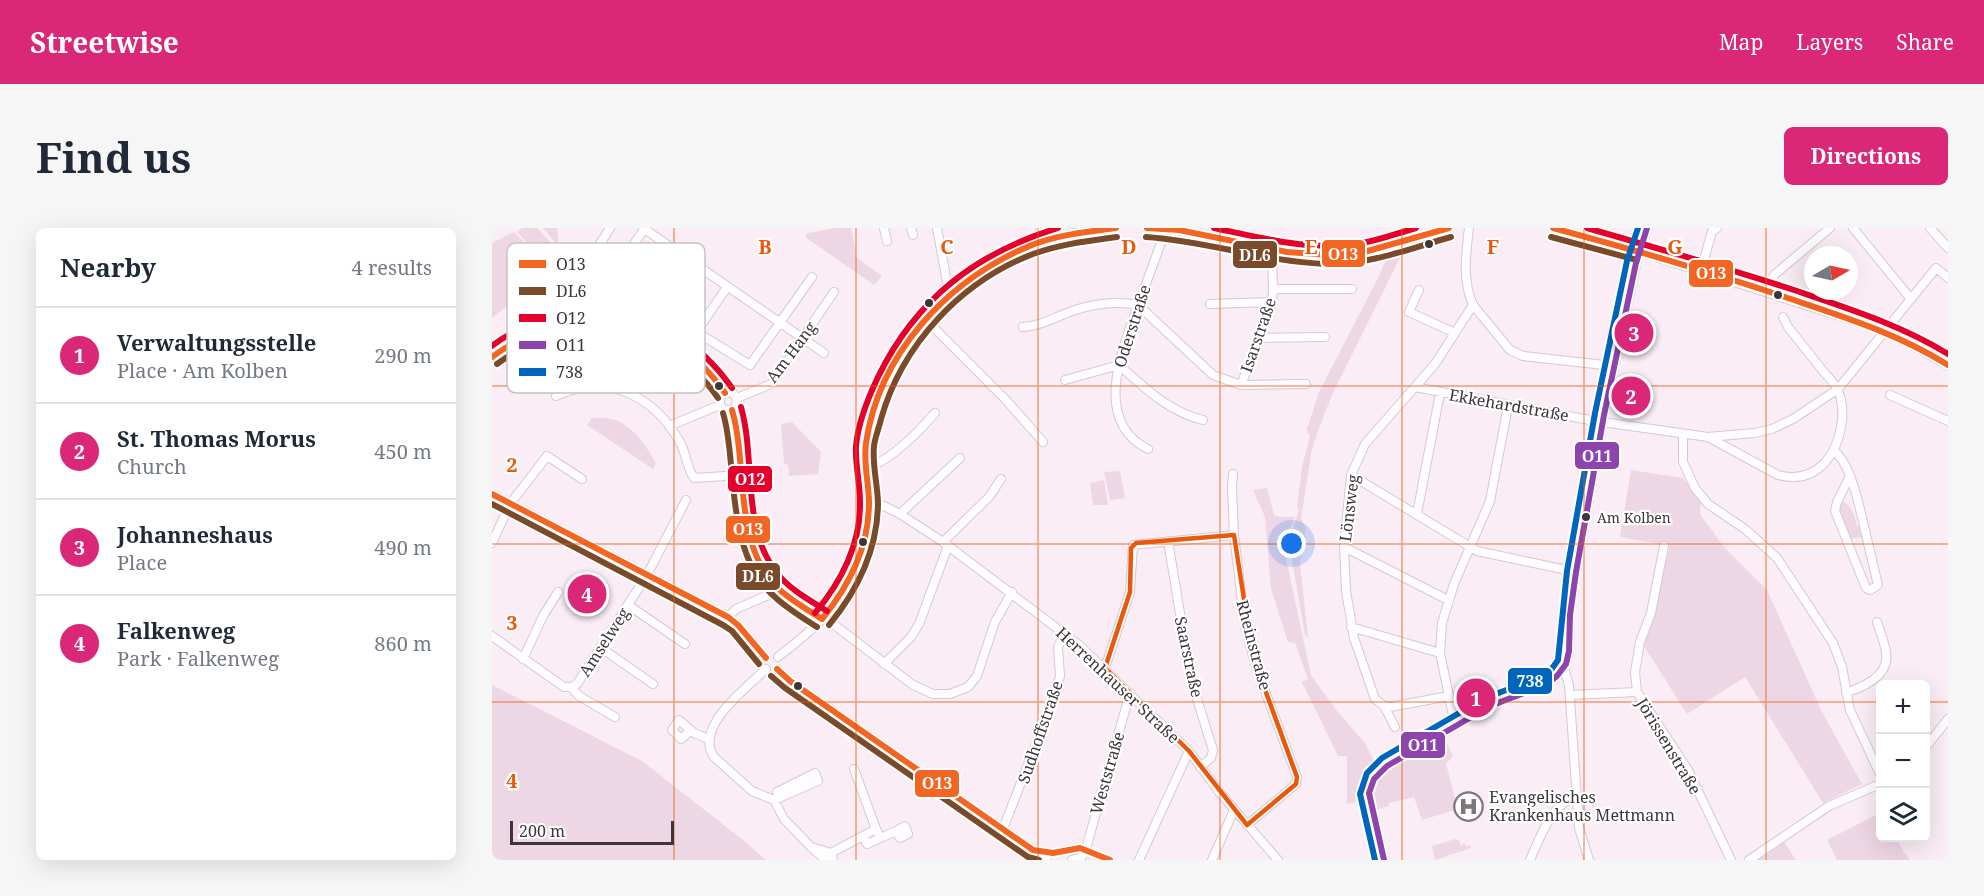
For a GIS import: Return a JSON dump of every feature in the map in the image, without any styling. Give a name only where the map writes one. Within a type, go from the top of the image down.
[{"type":"main road","points":[[1647,228],[1639,251],[1768,291],[1884,331],[1920,348],[1948,365]]},
{"type":"street","points":[[600,243],[610,228]]},
{"type":"street","points":[[634,243],[644,228],[665,243]]},
{"type":"street","points":[[884,228],[887,241]]},
{"type":"street","points":[[938,228],[947,282],[954,291]]},
{"type":"street","points":[[1040,228],[1042,240]]},
{"type":"street","points":[[778,657],[823,618],[840,596],[858,558],[867,531],[869,505],[866,442],[877,400],[894,363],[925,319],[954,291],[994,262],[1042,240],[1070,233],[1116,228]]},
{"type":"street","points":[[1147,228],[1169,229],[1304,254],[1329,255],[1364,252],[1449,228]]},
{"type":"street","points":[[1469,228],[1466,272],[1470,298],[1473,305],[1510,350],[1516,354],[1613,366]]},
{"type":"street","points":[[1384,860],[1369,793],[1371,784],[1383,770],[1455,725],[1503,700],[1545,685],[1564,668],[1568,655],[1570,615],[1576,572],[1602,422],[1639,251],[1552,228]]},
{"type":"street","points":[[1701,271],[1712,231],[1717,228]]},
{"type":"street","points":[[1768,291],[1774,275],[1830,228]]},
{"type":"street","points":[[1853,228],[1911,298]]},
{"type":"street","points":[[1930,228],[1948,248]]},
{"type":"street","name":"Oderstraße","points":[[1148,449],[1141,446],[1123,425],[1116,404],[1116,378],[1122,348],[1169,229]]},
{"type":"street","name":"Isarstraße","points":[[1240,385],[1272,302],[1272,249]]},
{"type":"street","points":[[1708,437],[1766,431],[1790,421],[1838,389],[1936,268],[1948,278]]},
{"type":"street","points":[[705,271],[824,353]]},
{"type":"street","name":"Am Hang","points":[[705,337],[750,364],[812,277]]},
{"type":"street","points":[[705,320],[728,287]]},
{"type":"street","points":[[1273,289],[1352,289]]},
{"type":"street","points":[[1419,290],[1409,312],[1455,333]]},
{"type":"street","name":"Am Hang","points":[[737,398],[771,384],[834,292]]},
{"type":"street","points":[[1210,304],[1272,302]]},
{"type":"street","points":[[1023,327],[1036,326],[1075,310],[1103,304],[1138,305],[1213,375],[1240,385],[1306,384]]},
{"type":"street","name":"Lönsweg","points":[[1395,727],[1384,706],[1372,693],[1351,627],[1346,591],[1344,547],[1351,475],[1365,444],[1435,364],[1473,305]]},
{"type":"street","points":[[1708,437],[1778,475],[1790,477],[1813,472],[1823,465],[1834,450],[1840,431],[1842,413],[1838,389],[1788,327],[1783,317]]},
{"type":"street","points":[[925,319],[999,393],[1043,442]]},
{"type":"street","points":[[1259,338],[1324,337]]},
{"type":"street","points":[[492,357],[507,347]]},
{"type":"street","points":[[1065,380],[1119,365],[1161,401],[1181,413],[1203,420]]},
{"type":"street","points":[[705,366],[725,393]]},
{"type":"street","name":"Ekkehardstraße","points":[[1415,387],[1508,406],[1708,437]]},
{"type":"street","points":[[732,392],[737,398],[736,406],[732,410],[727,411],[720,405],[720,397],[725,393],[732,392]]},
{"type":"street","points":[[556,396],[564,393]]},
{"type":"street","points":[[628,393],[648,404],[669,426],[685,453],[694,478],[741,475]]},
{"type":"street","points":[[1417,514],[1440,393]]},
{"type":"street","points":[[1890,395],[1948,420]]},
{"type":"street","points":[[669,426],[720,405]]},
{"type":"street","points":[[1455,725],[1440,653],[1442,623],[1448,600],[1492,496],[1508,406]]},
{"type":"street","points":[[732,410],[737,427],[741,475],[750,531],[763,569],[780,590],[823,618],[920,690],[950,694],[961,691],[971,684],[977,676],[995,622],[1011,592]]},
{"type":"street","points":[[866,467],[883,461],[935,413]]},
{"type":"street","points":[[1683,434],[1682,456],[1686,474],[1695,489],[1708,504],[1745,529],[1770,550],[1837,649],[1850,710],[1876,764]]},
{"type":"street","points":[[1834,450],[1843,460],[1850,476],[1857,497],[1878,585],[1877,588],[1870,590],[1866,588],[1835,511],[1836,504],[1850,476]]},
{"type":"street","points":[[492,543],[510,504],[547,456],[582,479]]},
{"type":"street","points":[[900,514],[960,458]]},
{"type":"street","name":"Rheinstraße","points":[[1233,474],[1234,535],[1241,600],[1256,667],[1297,777],[1296,783],[1247,825]]},
{"type":"street","points":[[1351,475],[1477,551],[1576,572]]},
{"type":"street","points":[[884,663],[911,637],[919,624],[945,544],[989,497],[1001,480]]},
{"type":"street","points":[[492,494],[728,617],[738,625],[766,658]]},
{"type":"street","name":"Amselweg","points":[[492,636],[564,687],[577,684],[647,575],[686,500]]},
{"type":"street","name":"Herrenhauser Straße","points":[[869,505],[884,506],[900,514],[1065,632],[1189,751],[1234,810],[1278,860]]},
{"type":"street","points":[[1105,668],[1130,592],[1133,545],[1234,535]]},
{"type":"street","name":"Saarstraße","points":[[1168,541],[1191,680],[1213,750],[1211,758],[1200,766]]},
{"type":"street","points":[[1637,692],[1635,672],[1640,642],[1651,613],[1664,546]]},
{"type":"street","points":[[1344,547],[1448,600]]},
{"type":"street","points":[[523,659],[543,616],[558,592]]},
{"type":"street","points":[[728,617],[736,609],[773,593]]},
{"type":"street","points":[[628,605],[685,644]]},
{"type":"street","points":[[1846,692],[1866,685],[1881,674],[1885,668],[1886,652],[1877,622]]},
{"type":"street","points":[[1351,627],[1440,653]]},
{"type":"street","name":"Sudhoffstraße","points":[[1003,829],[1056,692],[1060,676],[1058,647],[1065,632]]},
{"type":"street","points":[[601,648],[653,684]]},
{"type":"street","points":[[766,669],[764,664],[766,658],[772,655],[778,657]]},
{"type":"street","points":[[766,669],[771,671],[777,669],[780,662],[778,657]]},
{"type":"street","points":[[1564,668],[1570,695],[1580,833],[1589,860]]},
{"type":"street","points":[[766,669],[715,721],[708,739],[714,757],[752,791],[776,798],[818,781],[814,773],[777,792],[776,798],[783,819],[811,847],[830,857],[876,829]]},
{"type":"street","points":[[777,669],[790,681],[1047,860]]},
{"type":"street","points":[[571,687],[579,696],[615,717]]},
{"type":"street","name":"Jörissenstraße","points":[[1570,695],[1637,692],[1688,770],[1731,860]]},
{"type":"street","name":"Weststraße","points":[[1085,852],[1130,693]]},
{"type":"street","points":[[1384,706],[1394,707],[1449,696]]},
{"type":"street","points":[[1930,742],[1948,719]]},
{"type":"street","points":[[691,730],[708,739]]},
{"type":"street","points":[[1139,860],[1189,751]]},
{"type":"street","points":[[854,769],[880,838]]},
{"type":"street","points":[[1749,860],[1829,806],[1876,786]]},
{"type":"street","points":[[1530,860],[1545,827],[1563,803],[1576,797]]},
{"type":"street","points":[[1212,860],[1234,810]]},
{"type":"street","points":[[863,836],[867,844],[896,831]]},
{"type":"street","points":[[1033,850],[1053,857],[1080,848],[1085,852],[1101,854],[1110,860]]},
{"type":"street","points":[[1072,860],[1081,858],[1085,852]]},
{"type":"highlighted area","points":[[1234,535],[1253,657],[1297,777],[1296,784],[1247,825],[1189,751],[1105,668],[1130,592],[1131,548],[1136,543]]},
{"type":"shaded area","points":[[522,228],[537,228],[551,243],[528,243],[517,232]]},
{"type":"shaded area","points":[[543,228],[557,228],[559,243],[556,243]]},
{"type":"shaded area","points":[[851,228],[857,258],[882,276],[874,285],[805,237],[808,233]]},
{"type":"shaded area","points":[[514,232],[525,243],[507,243],[507,306],[492,318],[492,243]]},
{"type":"shaded area","points":[[1405,248],[1332,395],[1312,449],[1301,518],[1306,529],[1300,564],[1308,637],[1305,635],[1289,543],[1299,509],[1297,508],[1302,467],[1310,436],[1306,429],[1319,392],[1389,253]]},
{"type":"shaded area","points":[[592,418],[612,419],[632,431],[656,463],[653,469],[587,425]]},
{"type":"shaded area","points":[[792,422],[821,452],[818,474],[789,476],[788,465],[784,464],[781,424]]},
{"type":"shaded area","points":[[1631,470],[1683,478],[1701,501],[1700,514],[1724,547],[1767,590],[1822,712],[1862,784],[1823,803],[1745,677],[1687,714],[1642,643],[1670,546],[1620,537]]},
{"type":"shaded area","points":[[1120,471],[1125,498],[1110,500],[1104,472]]},
{"type":"shaded area","points":[[1104,480],[1108,505],[1093,505],[1090,483]]},
{"type":"shaded area","points":[[1267,488],[1274,515],[1295,517],[1284,543],[1284,549],[1311,675],[1337,711],[1365,743],[1378,769],[1367,783],[1364,800],[1347,804],[1347,756],[1338,756],[1302,682],[1308,679],[1295,643],[1288,642],[1271,589],[1265,517],[1253,490]]},
{"type":"shaded area","points":[[1840,499],[1850,507],[1857,526],[1862,528],[1868,552],[1866,554],[1863,537],[1848,539],[1838,514]]},
{"type":"shaded area","points":[[582,580],[602,593],[592,608],[572,595]]},
{"type":"shaded area","points":[[492,685],[642,761],[766,860],[492,860]]},
{"type":"shaded area","points":[[1443,736],[1453,756],[1446,764],[1458,809],[1422,820],[1414,797],[1389,803],[1389,806],[1375,810],[1373,789],[1384,771]]},
{"type":"shaded area","points":[[1876,815],[1876,842],[1899,842],[1910,860],[1837,860],[1827,840]]},
{"type":"shaded area","points":[[1455,839],[1459,840],[1461,846],[1464,843],[1467,847],[1470,845],[1471,848],[1435,860],[1432,846]]},
{"type":"shaded area","points":[[1784,842],[1796,860],[1757,860]]},
{"type":"transit line","name":"O12","points":[[815,613],[841,575],[853,547],[859,517],[860,494],[856,453],[859,428],[871,393],[893,349],[930,302],[975,266],[1028,238],[1058,228]]},
{"type":"transit line","name":"O13","points":[[822,619],[849,579],[861,550],[869,503],[866,443],[873,410],[885,380],[901,351],[944,301],[997,262],[1038,243],[1116,228]]},
{"type":"transit line","name":"O13","points":[[1147,228],[1179,230],[1287,252],[1329,255],[1364,252],[1449,228]]},
{"type":"transit line","name":"O12","points":[[1214,228],[1287,243],[1325,246],[1369,242],[1416,228]]},
{"type":"transit line","name":"O13","points":[[1553,228],[1698,269],[1827,311],[1889,334],[1948,365]]},
{"type":"transit line","name":"O12","points":[[1587,228],[1744,274],[1836,304],[1912,334],[1948,354]]},
{"type":"transit line","name":"738","points":[[1375,860],[1360,794],[1367,773],[1382,758],[1485,698],[1541,677],[1551,670],[1558,660],[1567,571],[1595,413],[1627,261],[1638,228]]},
{"type":"transit line","name":"O11","points":[[1384,860],[1369,793],[1374,779],[1387,766],[1490,706],[1545,685],[1557,676],[1566,664],[1576,572],[1604,415],[1636,263],[1647,228]]},
{"type":"transit line","name":"DL6","points":[[829,625],[857,584],[869,554],[877,522],[878,505],[874,461],[875,439],[891,392],[903,366],[919,342],[958,299],[981,281],[1006,266],[1053,248],[1117,237]]},
{"type":"transit line","name":"DL6","points":[[1146,237],[1169,239],[1282,260],[1327,264],[1374,259],[1451,237]]},
{"type":"transit line","name":"DL6","points":[[1551,237],[1637,260]]},
{"type":"transit line","name":"O12","points":[[492,346],[507,336]]},
{"type":"transit line","name":"O13","points":[[492,357],[507,347]]},
{"type":"transit line","name":"O12","points":[[705,356],[732,388]]},
{"type":"transit line","name":"DL6","points":[[497,364],[507,358]]},
{"type":"transit line","name":"O13","points":[[705,369],[725,393]]},
{"type":"transit line","name":"DL6","points":[[705,382],[718,398]]},
{"type":"transit line","name":"O12","points":[[741,407],[748,449],[754,514],[765,554],[787,584],[827,611]]},
{"type":"transit line","name":"O13","points":[[732,410],[737,432],[744,504],[754,551],[765,571],[780,590],[822,619]]},
{"type":"transit line","name":"DL6","points":[[723,413],[728,436],[738,526],[748,558],[764,586],[791,610],[817,627]]},
{"type":"transit line","name":"O13","points":[[492,494],[728,617],[738,625],[766,658]]},
{"type":"transit line","name":"DL6","points":[[492,504],[723,625],[732,631],[759,664]]},
{"type":"transit line","name":"O13","points":[[777,669],[790,681],[1033,850],[1053,853],[1080,848],[1110,860]]},
{"type":"transit line","name":"DL6","points":[[771,676],[1028,857],[1039,860]]},
{"type":"place","name":"Johanneshaus","points":[[1634,333]]},
{"type":"place","name":"St. Thomas Morus","points":[[1631,396]]},
{"type":"place","name":"Am Kolben","points":[[1586,517]]},
{"type":"place","name":"Falkenweg","points":[[587,594]]},
{"type":"place","name":"Verwaltungsstelle","points":[[1476,698]]},
{"type":"place","name":"Evangelisches Krankenhaus Mettmann","points":[[1468,806]]}]
